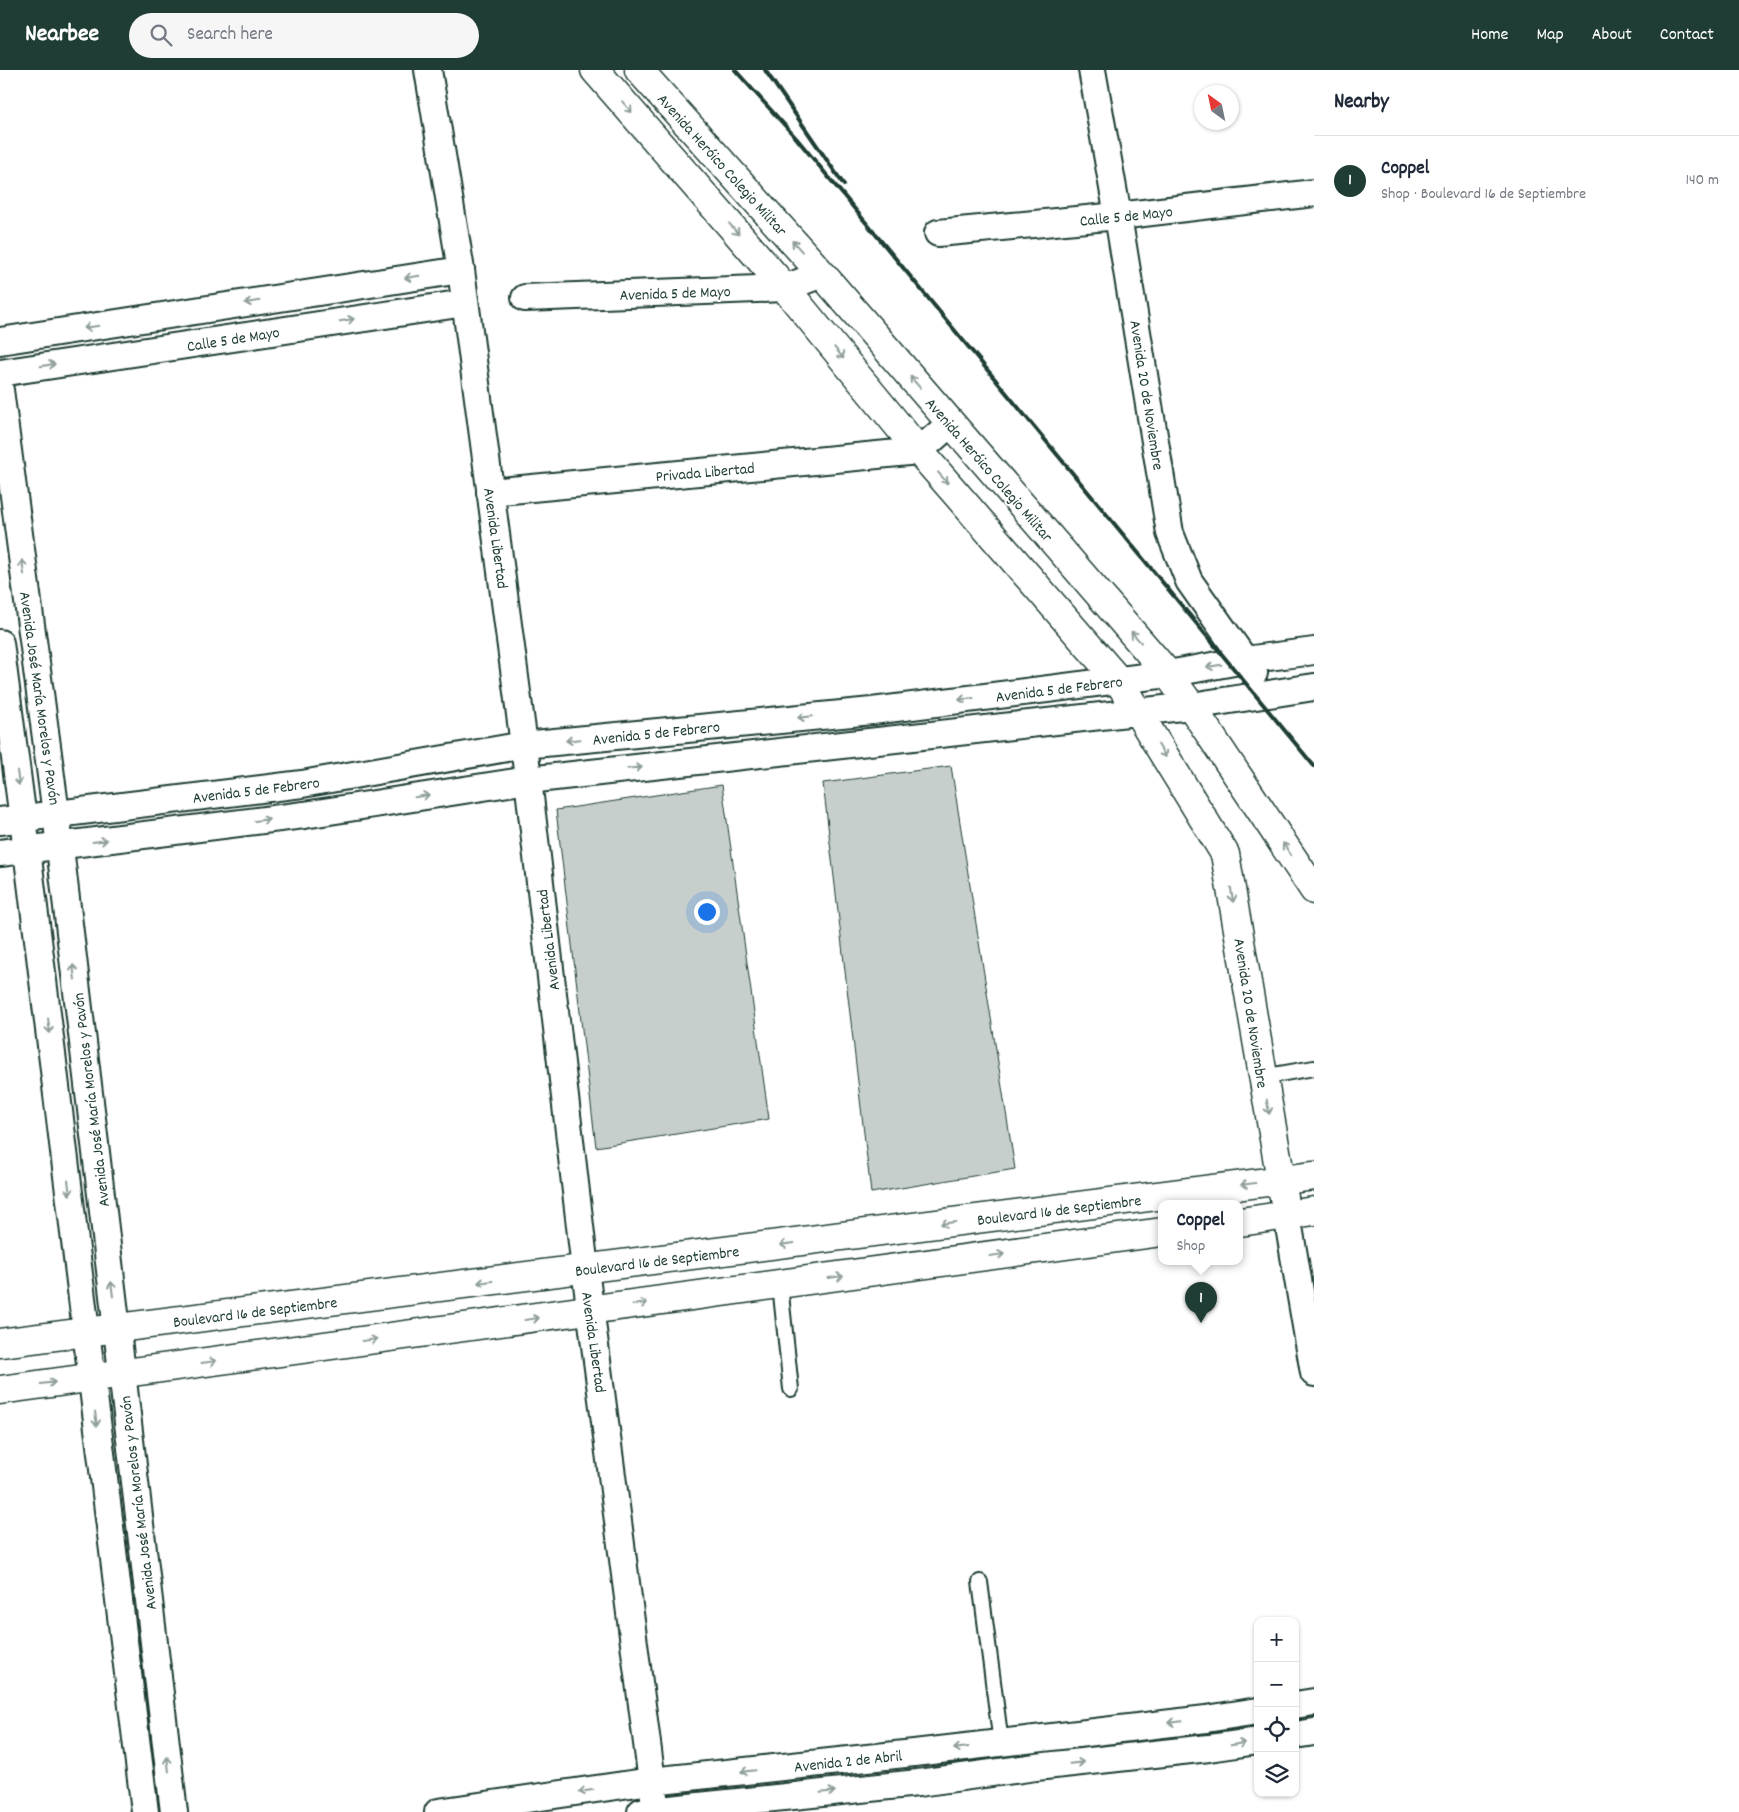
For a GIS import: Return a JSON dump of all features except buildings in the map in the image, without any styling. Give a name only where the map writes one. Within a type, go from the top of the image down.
[{"type":"main road","name":"Avenida Heróico Colegio Militar","points":[[595,70],[785,288],[919,450],[1118,680]]},
{"type":"main road","name":"Avenida Heróico Colegio Militar","points":[[639,70],[822,274],[1168,674],[1314,890]]},
{"type":"main road","name":"Avenida 20 de Noviembre","points":[[1118,680],[1225,854],[1286,1215]]},
{"type":"main road","name":"Boulevard 16 de Septiembre","points":[[0,1343],[1314,1176]]},
{"type":"main road","points":[[1243,1222],[1314,1212]]},
{"type":"main road","points":[[0,1390],[1158,1233]]},
{"type":"street","name":"Avenida Libertad","points":[[428,70],[461,270],[524,745],[585,1270],[592,1310],[652,1780],[651,1811]]},
{"type":"street","name":"Avenida 20 de Noviembre","points":[[1092,70],[1170,533],[1189,581],[1269,693]]},
{"type":"street","name":"Calle 5 de Mayo","points":[[938,233],[1118,216],[1314,193]]},
{"type":"street","name":"Calle 5 de Mayo","points":[[0,341],[461,270]]},
{"type":"street","name":"Avenida 5 de Mayo","points":[[525,298],[785,288],[822,274]]},
{"type":"street","points":[[299,295],[305,327]]},
{"type":"street","name":"Calle 5 de Mayo","points":[[0,373],[465,303]]},
{"type":"street","points":[[147,318],[152,350]]},
{"type":"street","name":"Avenida José María Morelos y Pavón","points":[[0,390],[60,846],[174,1812]]},
{"type":"street","points":[[919,450],[950,423]]},
{"type":"street","name":"Privada Libertad","points":[[490,492],[919,450]]},
{"type":"street","name":"Avenida José María Morelos y Pavón","points":[[0,643],[12,819],[28,850],[145,1812]]},
{"type":"street","name":"Avenida 5 de Febrero","points":[[12,819],[302,784],[524,745],[872,711],[1168,674],[1245,660],[1314,651]]},
{"type":"street","name":"Avenida 5 de Febrero","points":[[0,853],[304,815],[528,780],[1191,706],[1314,687]]},
{"type":"street","points":[[872,711],[874,742]]},
{"type":"street","points":[[302,784],[304,815]]},
{"type":"street","name":"Avenida 20 de Noviembre","points":[[1286,1215],[1314,1373]]},
{"type":"street","points":[[112,1542],[141,1539]]},
{"type":"street","points":[[131,1702],[160,1698]]},
{"type":"street","points":[[1299,1704],[1314,1702]]},
{"type":"street","name":"Avenida 2 de Abril","points":[[438,1812],[498,1808],[652,1780],[914,1753],[1206,1719],[1254,1712]]},
{"type":"street","points":[[1206,1719],[1209,1748]]},
{"type":"street","points":[[1299,1734],[1314,1732]]},
{"type":"street","points":[[1032,1739],[1036,1767]]},
{"type":"street","name":"Avenida 2 de Abril","points":[[651,1811],[918,1782],[1254,1742]]},
{"type":"street","points":[[914,1753],[918,1782]]},
{"type":"street","points":[[784,1767],[786,1796]]},
{"type":"lane","points":[[1262,1076],[1314,1068]]},
{"type":"lane","points":[[780,1285],[791,1390]]},
{"type":"lane","points":[[980,1582],[1001,1743]]},
{"type":"railway","points":[[735,70],[797,139],[1314,766]]},
{"type":"railway","points":[[765,70],[844,185]]},
{"type":"place","name":"Coppel","points":[[1201,1323]]}]
